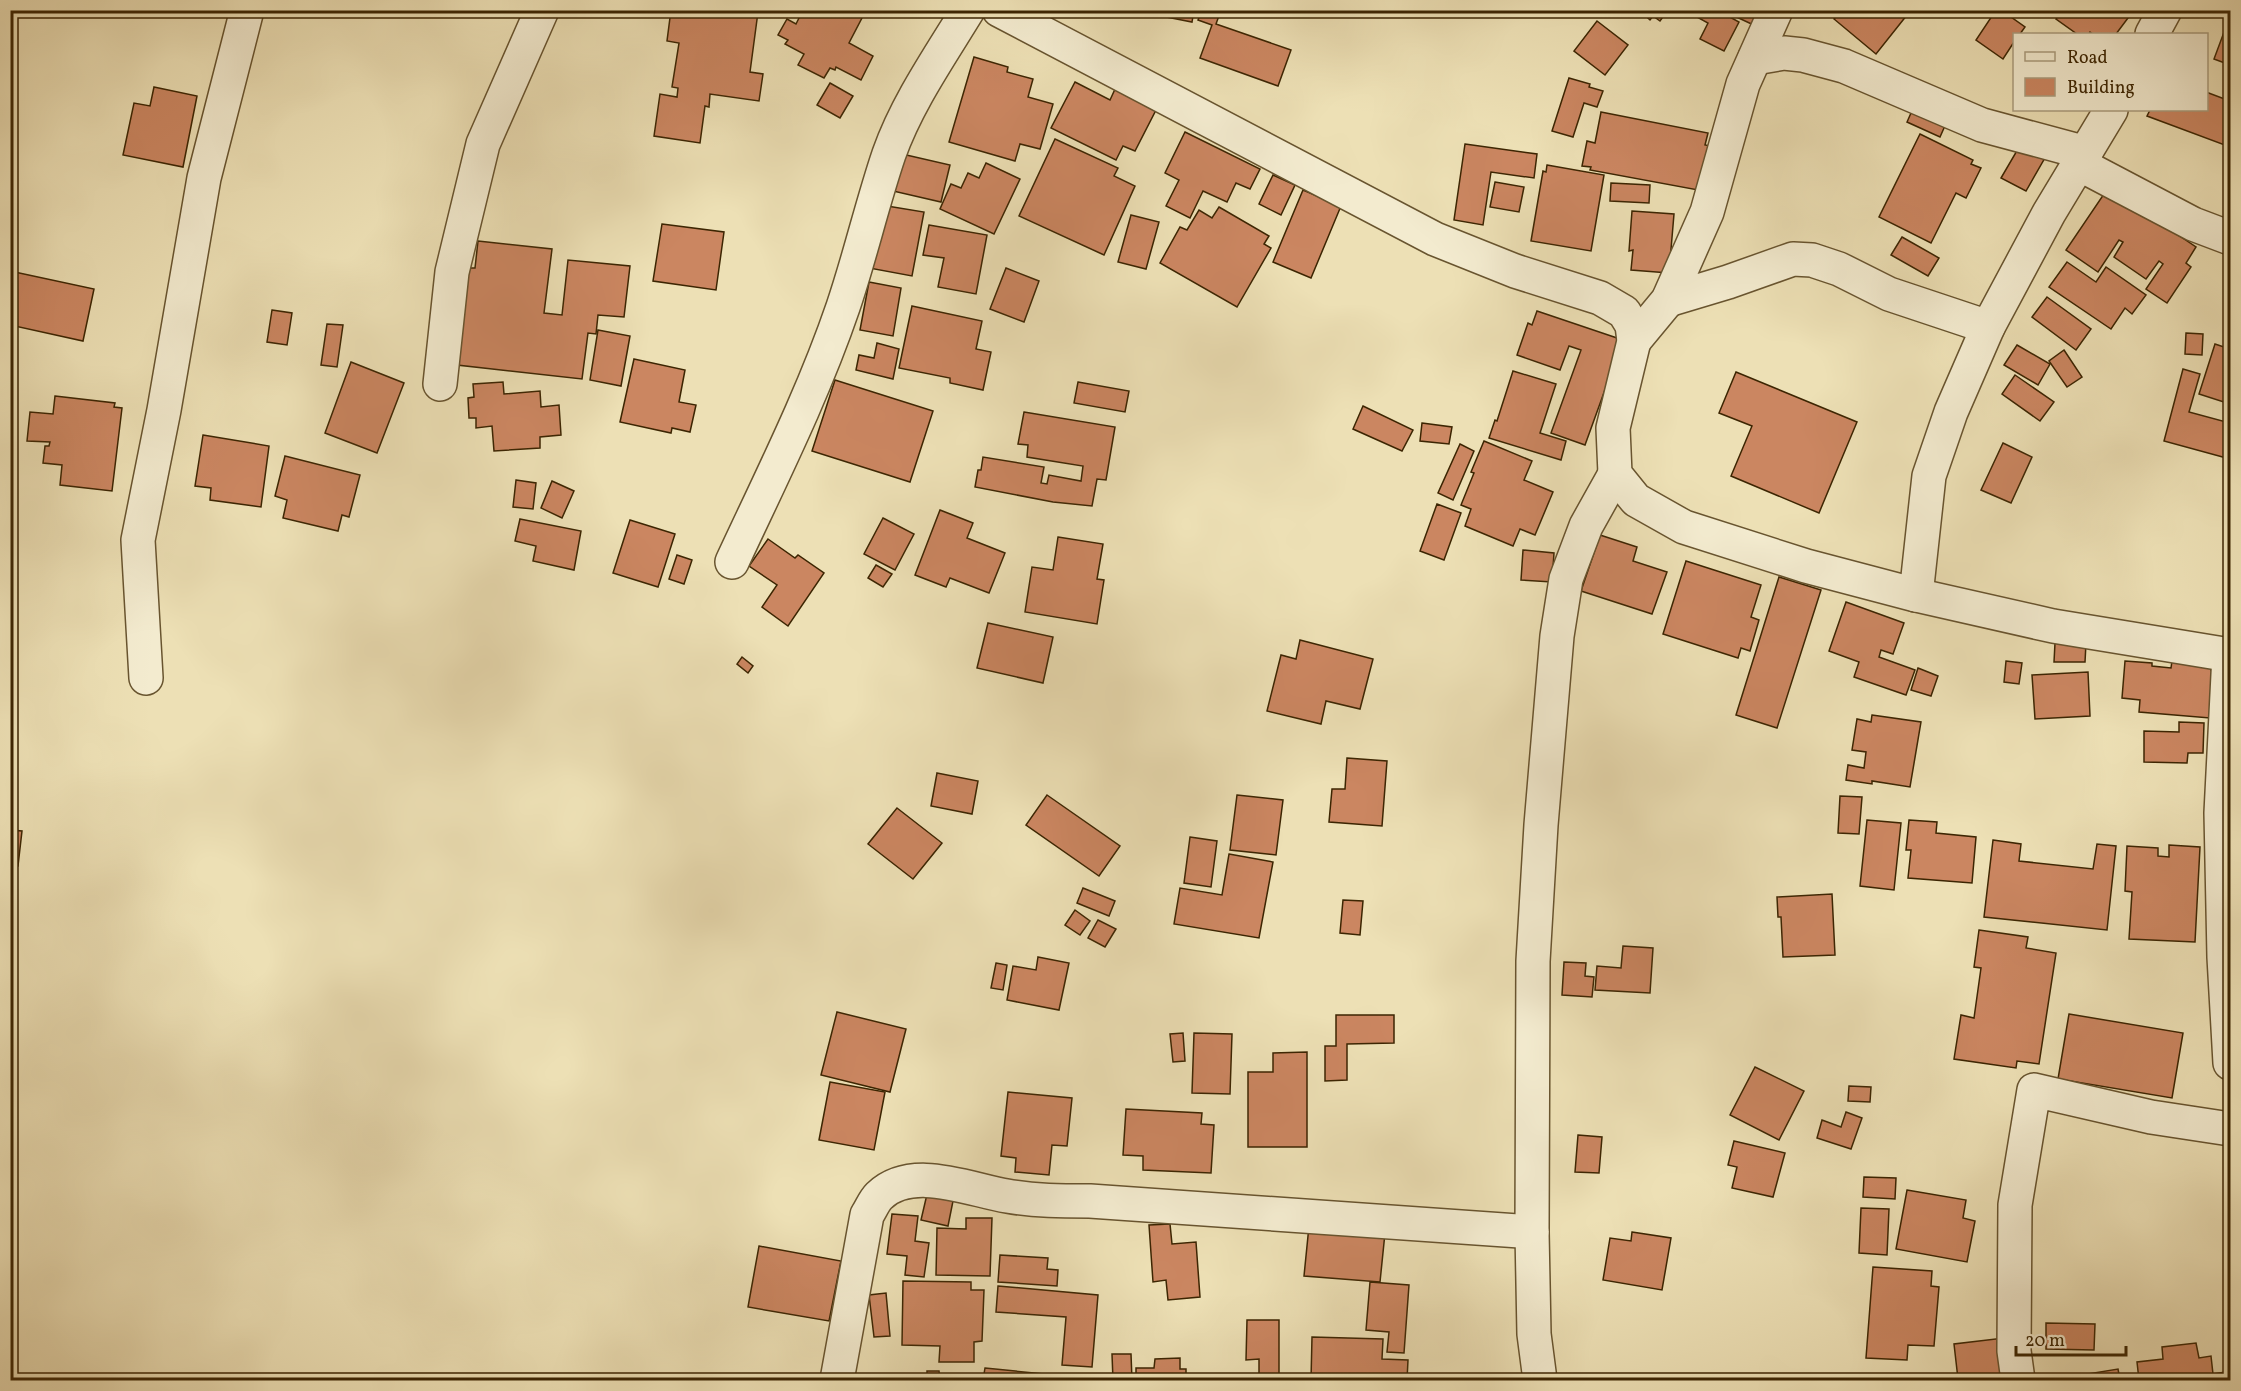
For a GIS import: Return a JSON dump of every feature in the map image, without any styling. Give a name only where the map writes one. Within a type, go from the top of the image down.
[{"type":"street","points":[[146,678],[138,540],[164,410],[204,178],[247,10]]},
{"type":"street","points":[[440,384],[452,272],[483,144],[542,10]]},
{"type":"street","points":[[732,562],[806,401],[843,307],[889,153],[922,86],[968,10]]},
{"type":"street","points":[[999,10],[1435,239],[1515,271],[1600,298],[1624,312],[1632,325],[1634,341],[1613,428],[1615,474],[1586,526],[1566,579],[1557,636],[1541,825],[1533,961],[1532,1232],[1534,1334],[1539,1380]]},
{"type":"street","points":[[1634,341],[1668,300],[1707,212],[1743,84],[1776,10]]},
{"type":"street","points":[[2153,33],[2165,10]]},
{"type":"street","points":[[1755,58],[1784,53],[1803,55],[1844,66],[1982,125],[2082,159],[2193,224],[2230,238]]},
{"type":"street","points":[[1916,595],[1929,476],[1951,412],[1988,327],[2049,213],[2110,111]]},
{"type":"street","points":[[1668,300],[1793,259],[1812,260],[1839,269],[1889,294],[1988,327]]},
{"type":"street","points":[[1615,474],[1636,500],[1684,527],[1806,566],[1916,595],[2053,626],[2230,655],[2221,813],[2224,957],[2230,1063]]},
{"type":"street","points":[[2018,1380],[2014,1351],[2015,1205],[2034,1090],[2151,1117],[2230,1129]]},
{"type":"street","points":[[837,1380],[867,1215],[879,1196],[895,1186],[921,1180],[956,1184],[1035,1201],[1089,1201],[1532,1232]]},
{"type":"building","points":[[671,10],[758,12],[750,72],[763,74],[759,101],[710,94],[709,107],[705,106],[700,143],[654,136],[660,94],[677,97],[678,88],[672,87],[679,43],[667,41]]},
{"type":"building","points":[[803,10],[852,10],[863,16],[849,43],[873,56],[861,80],[836,67],[835,70],[830,68],[824,78],[798,65],[804,54],[785,44],[788,40],[778,35],[787,19],[796,24]]},
{"type":"building","points":[[1168,10],[1194,10],[1192,22],[1166,17]]},
{"type":"building","points":[[1202,10],[1221,10],[1216,24],[1291,50],[1278,86],[1200,58],[1212,25],[1198,20]]},
{"type":"building","points":[[1639,10],[1668,10],[1660,21],[1653,16],[1650,20]]},
{"type":"building","points":[[1717,10],[1739,22],[1724,51],[1700,39],[1708,23],[1686,11]]},
{"type":"building","points":[[1729,10],[1769,10],[1760,28],[1728,13]]},
{"type":"building","points":[[1841,10],[1902,10],[1907,15],[1876,54],[1834,19]]},
{"type":"building","points":[[1996,10],[2001,10],[2025,27],[2021,33],[2013,33],[2013,44],[2003,59],[1976,40]]},
{"type":"building","points":[[2062,10],[2089,10],[2095,15],[2098,10],[2134,10],[2117,33],[2076,33],[2056,19]]},
{"type":"building","points":[[2230,16],[2230,65],[2214,59]]},
{"type":"building","points":[[1597,21],[1628,45],[1605,75],[1574,51]]},
{"type":"building","points":[[974,57],[1008,67],[1007,72],[1033,79],[1028,97],[1053,104],[1040,149],[1020,144],[1015,161],[949,142]]},
{"type":"building","points":[[1569,78],[1590,84],[1589,87],[1603,91],[1597,107],[1584,103],[1573,137],[1552,131]]},
{"type":"building","points":[[1075,82],[1110,100],[1116,87],[1157,108],[1135,151],[1123,146],[1116,160],[1051,128]]},
{"type":"building","points":[[830,83],[853,96],[840,118],[817,105]]},
{"type":"building","points":[[154,87],[197,96],[183,167],[123,155],[134,103],[150,106]]},
{"type":"building","points":[[2208,93],[2230,101],[2230,147],[2147,116],[2150,111],[2208,111]]},
{"type":"building","points":[[1915,104],[1948,119],[1940,137],[1907,122]]},
{"type":"building","points":[[1601,112],[1708,133],[1705,145],[1717,147],[1698,190],[1590,170],[1591,167],[1582,166],[1587,141],[1595,143]]},
{"type":"building","points":[[1185,132],[1260,169],[1250,189],[1236,183],[1227,202],[1203,191],[1190,218],[1166,206],[1179,180],[1165,173]]},
{"type":"building","points":[[1920,134],[1973,160],[1971,164],[1981,168],[1966,198],[1956,193],[1931,243],[1879,217]]},
{"type":"building","points":[[1055,139],[1118,168],[1114,176],[1135,186],[1104,255],[1019,216]]},
{"type":"building","points":[[2022,142],[2046,156],[2026,191],[2001,178]]},
{"type":"building","points":[[1465,144],[1537,154],[1534,178],[1491,172],[1483,225],[1454,220]]},
{"type":"building","points":[[902,154],[950,165],[941,202],[893,191]]},
{"type":"building","points":[[986,163],[1020,179],[994,234],[940,209],[951,184],[961,188],[968,173],[979,178]]},
{"type":"building","points":[[1547,165],[1604,175],[1591,251],[1531,241],[1543,171],[1546,172]]},
{"type":"building","points":[[1273,175],[1295,185],[1281,215],[1259,204]]},
{"type":"building","points":[[1495,182],[1524,187],[1519,212],[1490,207]]},
{"type":"building","points":[[1611,183],[1650,185],[1649,203],[1610,201]]},
{"type":"building","points":[[2108,188],[2196,247],[2186,263],[2191,267],[2167,303],[2146,289],[2163,264],[2159,261],[2146,279],[2114,257],[2123,242],[2119,240],[2098,272],[2066,250]]},
{"type":"building","points":[[1303,190],[1341,206],[1311,278],[1273,262]]},
{"type":"building","points":[[881,205],[924,212],[912,276],[869,268]]},
{"type":"building","points":[[1219,207],[1269,236],[1264,244],[1271,248],[1237,307],[1160,263],[1180,227],[1187,230],[1199,210],[1212,218]]},
{"type":"building","points":[[1632,211],[1674,214],[1669,273],[1631,270],[1633,250],[1629,251]]},
{"type":"building","points":[[1131,215],[1159,222],[1146,269],[1118,262]]},
{"type":"building","points":[[662,224],[724,232],[716,290],[653,281]]},
{"type":"building","points":[[929,225],[987,235],[976,294],[938,287],[944,258],[923,255]]},
{"type":"building","points":[[1902,237],[1939,258],[1928,276],[1891,255]]},
{"type":"building","points":[[478,241],[552,249],[544,313],[562,315],[568,260],[630,266],[624,317],[598,315],[596,334],[588,333],[582,379],[457,365],[468,268],[475,268]]},
{"type":"building","points":[[2067,262],[2096,282],[2106,267],[2146,295],[2132,314],[2125,308],[2111,329],[2049,287]]},
{"type":"building","points":[[1006,268],[1039,281],[1024,322],[990,309]]},
{"type":"building","points":[[10,271],[94,289],[83,341],[10,325]]},
{"type":"building","points":[[869,282],[901,288],[893,336],[860,330]]},
{"type":"building","points":[[2047,297],[2091,329],[2076,350],[2032,317]]},
{"type":"building","points":[[912,306],[982,321],[976,349],[991,352],[983,390],[950,383],[950,378],[899,368]]},
{"type":"building","points":[[272,310],[292,313],[287,345],[267,342]]},
{"type":"building","points":[[1537,311],[1623,340],[1585,445],[1551,433],[1581,350],[1569,346],[1560,370],[1517,355],[1528,323],[1532,325]]},
{"type":"building","points":[[327,324],[343,325],[337,367],[321,365]]},
{"type":"building","points":[[598,330],[630,336],[621,386],[590,380]]},
{"type":"building","points":[[2186,333],[2203,334],[2202,355],[2185,354]]},
{"type":"building","points":[[877,343],[899,349],[893,379],[856,370],[859,355],[874,358]]},
{"type":"building","points":[[2215,344],[2230,349],[2230,404],[2199,394]]},
{"type":"building","points":[[2017,345],[2050,364],[2038,385],[2004,365]]},
{"type":"building","points":[[2064,350],[2082,377],[2067,387],[2049,361]]},
{"type":"building","points":[[634,359],[685,370],[679,402],[696,405],[690,432],[672,428],[671,433],[620,422]]},
{"type":"building","points":[[351,362],[404,383],[377,453],[325,433]]},
{"type":"building","points":[[2183,369],[2200,374],[2189,412],[2230,423],[2230,459],[2164,441]]},
{"type":"building","points":[[1513,371],[1556,384],[1540,433],[1566,441],[1561,460],[1489,438]]},
{"type":"building","points":[[1736,372],[1857,422],[1819,513],[1731,476],[1752,426],[1719,413]]},
{"type":"building","points":[[2015,375],[2054,402],[2040,421],[2002,394]]},
{"type":"building","points":[[835,380],[933,411],[910,482],[812,451]]},
{"type":"building","points":[[503,382],[504,394],[540,391],[541,407],[559,405],[561,435],[540,437],[540,448],[494,451],[492,426],[476,428],[476,418],[469,418],[468,398],[474,397],[473,384]]},
{"type":"building","points":[[1078,382],[1129,391],[1125,412],[1074,403]]},
{"type":"building","points":[[55,396],[115,403],[114,407],[122,408],[112,491],[60,485],[62,465],[43,463],[45,446],[49,446],[50,442],[27,441],[30,412],[53,414]]},
{"type":"building","points":[[10,398],[15,398],[11,430],[10,430]]},
{"type":"building","points":[[1363,406],[1413,430],[1402,451],[1353,429]]},
{"type":"building","points":[[1024,412],[1115,427],[1106,480],[1097,479],[1092,506],[1053,502],[975,487],[983,457],[1044,467],[1041,483],[1047,484],[1049,475],[1081,481],[1083,466],[1027,457],[1028,445],[1018,444]]},
{"type":"building","points":[[1422,423],[1452,427],[1449,444],[1420,441]]},
{"type":"building","points":[[203,435],[269,446],[261,507],[210,500],[211,488],[195,486]]},
{"type":"building","points":[[1484,441],[1532,461],[1524,480],[1553,492],[1535,535],[1520,529],[1513,546],[1465,526],[1471,509],[1461,505]]},
{"type":"building","points":[[2003,443],[2032,457],[2011,503],[1981,490]]},
{"type":"building","points":[[1460,444],[1474,451],[1453,500],[1438,493]]},
{"type":"building","points":[[285,456],[360,475],[349,517],[342,515],[338,531],[283,518],[287,500],[275,496]]},
{"type":"building","points":[[516,480],[536,483],[533,509],[513,507]]},
{"type":"building","points":[[552,481],[574,491],[562,518],[541,508]]},
{"type":"building","points":[[1437,504],[1461,513],[1444,560],[1420,551]]},
{"type":"building","points":[[940,510],[973,523],[967,538],[1005,553],[989,593],[950,578],[946,587],[915,575]]},
{"type":"building","points":[[883,518],[914,534],[895,570],[864,554]]},
{"type":"building","points":[[520,519],[581,531],[574,570],[533,561],[536,546],[515,541]]},
{"type":"building","points":[[630,520],[675,534],[658,587],[613,573]]},
{"type":"building","points":[[1600,535],[1637,547],[1633,561],[1667,572],[1652,614],[1581,591]]},
{"type":"building","points":[[1058,537],[1103,544],[1097,579],[1104,580],[1097,624],[1025,612],[1032,567],[1053,570]]},
{"type":"building","points":[[768,539],[795,558],[798,555],[824,573],[788,626],[762,607],[777,585],[749,566]]},
{"type":"building","points":[[1523,550],[1554,553],[1552,582],[1521,580]]},
{"type":"building","points":[[677,555],[692,560],[684,584],[669,579]]},
{"type":"building","points":[[1686,561],[1761,585],[1751,617],[1759,620],[1750,651],[1741,648],[1738,658],[1663,634]]},
{"type":"building","points":[[876,565],[892,574],[883,587],[868,578]]},
{"type":"building","points":[[1779,577],[1821,590],[1777,728],[1736,715]]},
{"type":"building","points":[[1846,602],[1904,623],[1893,654],[1881,650],[1879,657],[1915,670],[1906,695],[1854,677],[1859,662],[1829,651]]},
{"type":"building","points":[[988,623],[1053,637],[1043,683],[977,668]]},
{"type":"building","points":[[1300,640],[1373,659],[1360,709],[1326,701],[1321,724],[1267,711],[1281,655],[1296,659]]},
{"type":"building","points":[[2055,643],[2086,643],[2085,662],[2054,662]]},
{"type":"building","points":[[742,657],[753,666],[748,673],[737,664]]},
{"type":"building","points":[[2006,661],[2022,663],[2019,684],[2004,682]]},
{"type":"building","points":[[2125,661],[2152,663],[2152,666],[2171,668],[2172,661],[2211,663],[2211,670],[2214,670],[2210,718],[2139,712],[2140,700],[2122,698]]},
{"type":"building","points":[[1918,668],[1938,676],[1931,696],[1911,690]]},
{"type":"building","points":[[2088,672],[2090,716],[2035,719],[2032,675]]},
{"type":"building","points":[[1872,715],[1921,722],[1910,787],[1872,781],[1872,784],[1846,780],[1848,765],[1864,768],[1866,752],[1852,750],[1857,719],[1871,722]]},
{"type":"building","points":[[2179,722],[2204,723],[2203,753],[2188,753],[2187,763],[2144,762],[2144,731],[2179,732]]},
{"type":"building","points":[[1347,758],[1387,761],[1382,826],[1329,822],[1332,789],[1345,789]]},
{"type":"building","points":[[937,773],[978,781],[972,814],[931,806]]},
{"type":"building","points":[[1047,795],[1120,846],[1099,876],[1026,825]]},
{"type":"building","points":[[1237,795],[1283,800],[1276,855],[1230,850]]},
{"type":"building","points":[[1840,796],[1862,797],[1859,834],[1838,833]]},
{"type":"building","points":[[897,808],[942,843],[913,879],[868,844]]},
{"type":"building","points":[[1867,820],[1901,823],[1894,890],[1860,886]]},
{"type":"building","points":[[1909,820],[1937,822],[1936,833],[1976,837],[1972,883],[1908,878],[1911,850],[1906,850]]},
{"type":"building","points":[[10,830],[22,831],[18,866],[10,865]]},
{"type":"building","points":[[1190,837],[1217,841],[1211,887],[1184,883]]},
{"type":"building","points":[[1993,840],[2021,844],[2019,861],[2093,869],[2097,844],[2116,846],[2107,930],[1984,917]]},
{"type":"building","points":[[2169,845],[2200,847],[2195,942],[2129,939],[2132,892],[2125,891],[2127,846],[2158,848],[2158,856],[2169,857]]},
{"type":"building","points":[[1229,854],[1273,862],[1259,938],[1174,924],[1180,888],[1222,895]]},
{"type":"building","points":[[1083,888],[1115,901],[1109,916],[1077,903]]},
{"type":"building","points":[[1832,894],[1835,955],[1783,957],[1781,917],[1778,917],[1777,897]]},
{"type":"building","points":[[1343,900],[1363,901],[1360,935],[1340,933]]},
{"type":"building","points":[[1075,910],[1090,921],[1080,935],[1065,925]]},
{"type":"building","points":[[1098,920],[1116,929],[1105,947],[1088,938]]},
{"type":"building","points":[[1979,930],[2028,937],[2026,948],[2056,953],[2039,1064],[2017,1061],[2016,1068],[1954,1059],[1961,1015],[1974,1018],[1981,968],[1974,967]]},
{"type":"building","points":[[1623,946],[1653,948],[1650,993],[1595,990],[1597,966],[1621,968]]},
{"type":"building","points":[[1038,957],[1069,963],[1059,1010],[1007,1000],[1013,966],[1036,970]]},
{"type":"building","points":[[1564,962],[1586,963],[1585,976],[1594,977],[1592,997],[1562,995]]},
{"type":"building","points":[[996,963],[1007,965],[1003,990],[991,988]]},
{"type":"building","points":[[837,1012],[906,1029],[890,1092],[821,1075]]},
{"type":"building","points":[[2069,1014],[2183,1033],[2172,1098],[2058,1079]]},
{"type":"building","points":[[1336,1015],[1394,1015],[1394,1043],[1347,1044],[1347,1080],[1325,1081],[1325,1046],[1336,1046]]},
{"type":"building","points":[[1183,1033],[1185,1061],[1173,1062],[1170,1034]]},
{"type":"building","points":[[1194,1033],[1232,1034],[1230,1094],[1192,1093]]},
{"type":"building","points":[[1307,1052],[1307,1147],[1248,1147],[1248,1072],[1273,1072],[1273,1053]]},
{"type":"building","points":[[1755,1067],[1804,1091],[1779,1140],[1730,1115]]},
{"type":"building","points":[[830,1082],[885,1092],[874,1150],[819,1140]]},
{"type":"building","points":[[1849,1086],[1871,1087],[1870,1102],[1848,1101]]},
{"type":"building","points":[[1008,1092],[1072,1098],[1067,1146],[1052,1145],[1049,1175],[1015,1172],[1016,1158],[1001,1156]]},
{"type":"building","points":[[1126,1109],[1202,1113],[1201,1124],[1214,1125],[1211,1173],[1143,1170],[1143,1156],[1123,1155]]},
{"type":"building","points":[[1846,1112],[1862,1118],[1851,1149],[1817,1138],[1822,1120],[1841,1127]]},
{"type":"building","points":[[1578,1135],[1602,1137],[1599,1173],[1575,1172]]},
{"type":"building","points":[[1734,1141],[1785,1153],[1773,1197],[1732,1188],[1737,1167],[1728,1165]]},
{"type":"building","points":[[1864,1177],[1896,1178],[1895,1199],[1863,1197]]},
{"type":"building","points":[[928,1190],[954,1196],[948,1226],[921,1220]]},
{"type":"building","points":[[1907,1190],[1966,1200],[1963,1218],[1975,1221],[1967,1262],[1896,1249]]},
{"type":"building","points":[[1861,1208],[1889,1209],[1887,1255],[1859,1253]]},
{"type":"building","points":[[892,1214],[918,1216],[915,1241],[929,1243],[924,1277],[905,1275],[907,1256],[887,1254]]},
{"type":"building","points":[[966,1218],[992,1218],[990,1276],[936,1275],[937,1228],[966,1229]]},
{"type":"building","points":[[1170,1224],[1172,1244],[1196,1242],[1200,1297],[1168,1300],[1166,1280],[1153,1282],[1149,1225]]},
{"type":"building","points":[[1309,1226],[1385,1233],[1380,1282],[1304,1276]]},
{"type":"building","points":[[1632,1232],[1671,1238],[1662,1290],[1603,1280],[1610,1238],[1631,1241]]},
{"type":"building","points":[[759,1246],[841,1261],[829,1321],[748,1307]]},
{"type":"building","points":[[1000,1255],[1048,1258],[1047,1269],[1058,1270],[1057,1286],[998,1282]]},
{"type":"building","points":[[1873,1267],[1932,1271],[1931,1286],[1939,1287],[1934,1346],[1908,1345],[1907,1360],[1866,1358]]},
{"type":"building","points":[[903,1281],[971,1282],[971,1290],[984,1290],[982,1341],[974,1342],[974,1362],[939,1362],[940,1346],[902,1345]]},
{"type":"building","points":[[1370,1282],[1409,1285],[1404,1353],[1387,1352],[1389,1332],[1366,1330]]},
{"type":"building","points":[[998,1286],[1098,1295],[1092,1367],[1062,1365],[1066,1317],[996,1312]]},
{"type":"building","points":[[886,1293],[890,1336],[874,1337],[869,1295]]},
{"type":"building","points":[[1247,1320],[1279,1320],[1279,1377],[1259,1377],[1259,1359],[1246,1360]]},
{"type":"building","points":[[2046,1323],[2095,1324],[2094,1350],[2046,1349]]},
{"type":"building","points":[[1312,1337],[1383,1339],[1382,1359],[1408,1360],[1407,1380],[1311,1380]]},
{"type":"building","points":[[2004,1338],[2009,1380],[1958,1379],[1954,1344]]},
{"type":"building","points":[[2196,1343],[2199,1358],[2211,1356],[2213,1374],[2225,1372],[2226,1380],[2139,1380],[2137,1362],[2163,1359],[2162,1347]]},
{"type":"building","points":[[1112,1354],[1131,1354],[1132,1380],[1113,1380]]},
{"type":"building","points":[[1180,1358],[1180,1369],[1186,1369],[1186,1380],[1136,1380],[1136,1368],[1154,1368],[1155,1359]]},
{"type":"building","points":[[985,1368],[1064,1376],[1063,1380],[983,1380]]},
{"type":"building","points":[[2118,1369],[2120,1380],[2076,1380],[2075,1376]]},
{"type":"building","points":[[927,1371],[939,1371],[940,1380],[927,1380]]},
{"type":"building","points":[[1070,1377],[1100,1379],[1100,1380],[1070,1380]]}]
